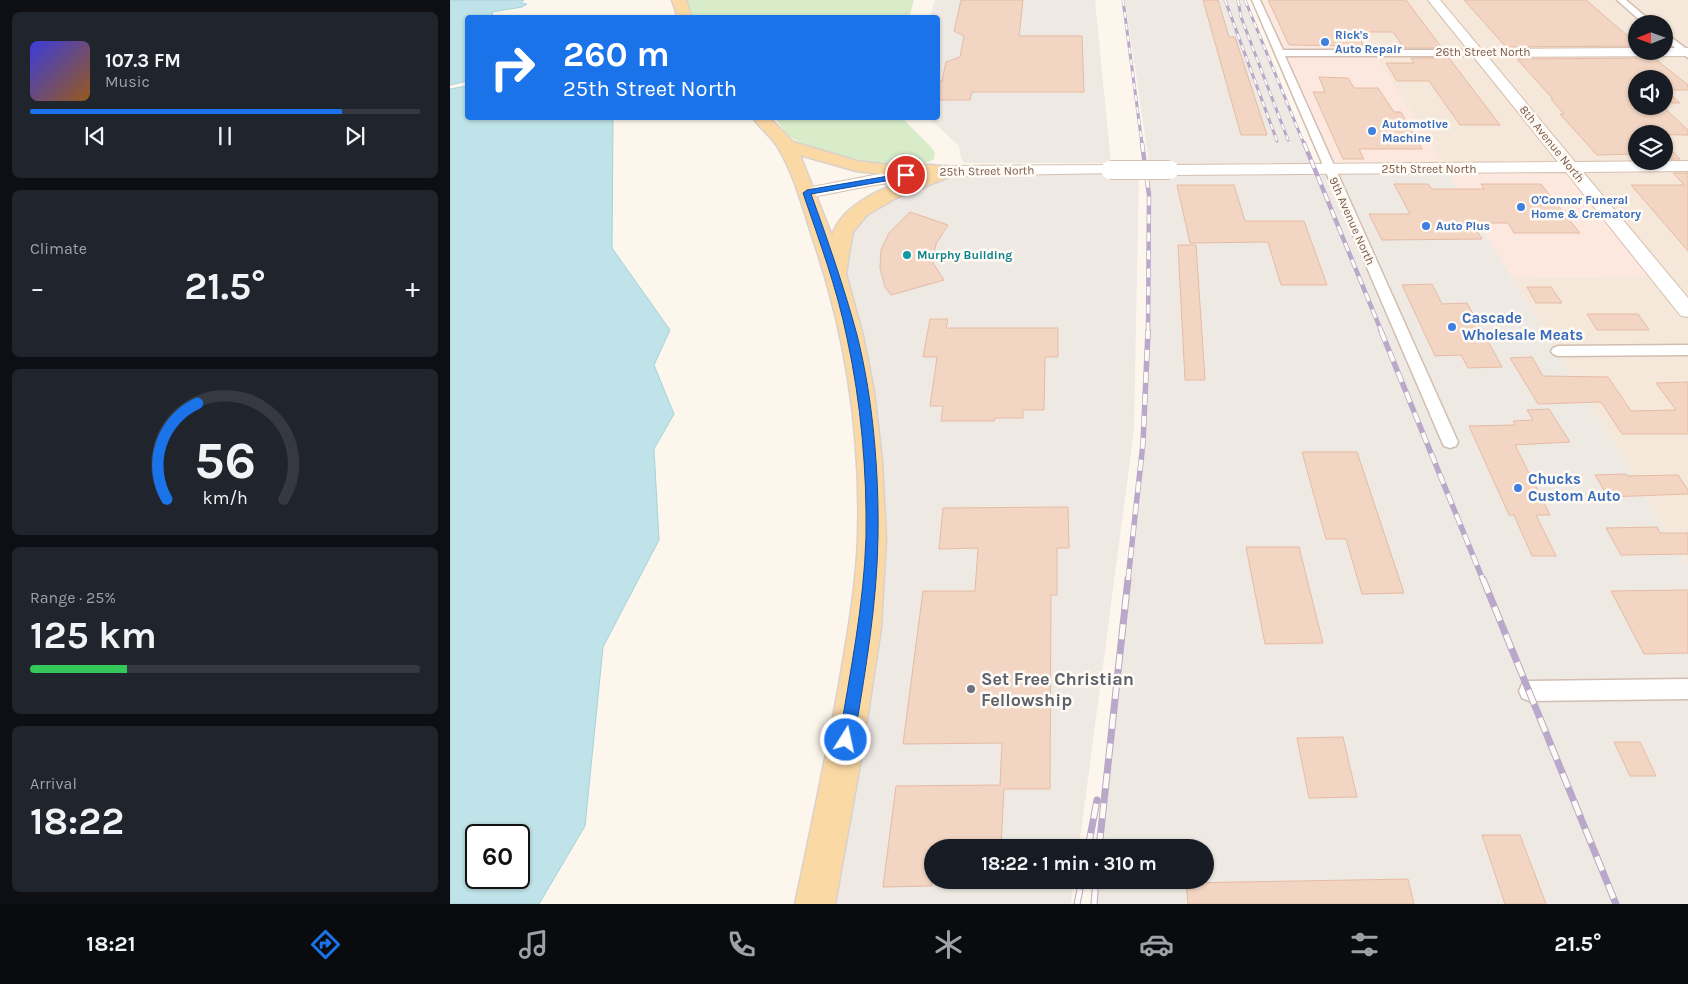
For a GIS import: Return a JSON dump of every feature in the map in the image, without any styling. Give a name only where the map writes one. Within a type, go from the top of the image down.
[{"type":"main road","points":[[679,0],[684,15]]},
{"type":"main road","points":[[763,120],[787,146],[807,193],[835,274],[852,336],[862,391],[869,461],[872,538],[865,628],[843,759],[815,904]]},
{"type":"main road","points":[[787,146],[856,166],[881,169],[948,171]]},
{"type":"main road","points":[[835,274],[844,231],[857,216],[875,201],[904,186],[948,171]]},
{"type":"street","name":"9th Avenue North","points":[[1256,0],[1450,442]]},
{"type":"street","name":"8th Avenue North","points":[[1434,0],[1688,311]]},
{"type":"street","points":[[1621,0],[1639,15]]},
{"type":"street","points":[[1673,42],[1687,53]]},
{"type":"street","name":"26th Street North","points":[[1278,53],[1687,53]]},
{"type":"street","name":"25th Street North","points":[[807,193],[874,180],[948,171],[1329,170],[1688,166]]},
{"type":"street","points":[[1558,351],[1688,350]]},
{"type":"street","points":[[1528,691],[1688,689]]},
{"type":"shaded area","points":[[935,0],[1095,0],[1111,163],[964,163],[959,146],[931,120],[940,120],[940,15],[931,15]]},
{"type":"shaded area","points":[[1125,0],[1243,0],[1315,170],[1446,169],[1688,565],[1688,904],[1097,904],[1098,889],[1214,889],[1214,839],[1102,839],[1110,733],[1143,443],[1148,340],[1150,170]]},
{"type":"shaded area","points":[[1251,0],[1341,0],[1446,168],[1571,168],[1659,276],[1512,277],[1446,169],[1329,170],[1278,53]]},
{"type":"shaded area","points":[[1341,0],[1688,0],[1688,52],[1685,52],[1688,55],[1688,565],[1512,277],[1658,276],[1446,169]]},
{"type":"shaded area","points":[[1139,170],[1134,430],[1080,839],[924,839],[924,889],[1073,889],[1071,904],[815,904],[872,538],[835,274],[857,216],[948,171]]},
{"type":"green space","points":[[686,0],[914,0],[910,15],[693,15]]},
{"type":"green space","points":[[777,120],[904,120],[931,147],[935,153],[934,159],[911,165],[894,165],[841,157],[810,148],[789,136]]},
{"type":"water","points":[[450,0],[524,0],[521,3],[527,4],[522,7],[492,12],[493,15],[465,15],[465,81],[450,85]]},
{"type":"water","points":[[465,86],[465,120],[613,120],[612,248],[670,330],[654,365],[674,414],[654,449],[659,540],[603,647],[585,826],[539,904],[450,904],[450,89]]},
{"type":"building","points":[[961,0],[1023,0],[1019,36],[1082,36],[1084,92],[972,92],[970,100],[940,100],[940,81],[942,81],[946,62],[960,57],[964,36],[954,31]]},
{"type":"building","points":[[1203,0],[1218,0],[1229,37],[1235,37],[1267,135],[1241,135]]},
{"type":"building","points":[[1268,0],[1406,0],[1442,48],[1404,48],[1393,32],[1356,32],[1364,46],[1289,45]]},
{"type":"building","points":[[1464,0],[1586,0],[1628,36],[1628,46],[1506,47]]},
{"type":"building","points":[[1411,58],[1449,58],[1500,125],[1460,125],[1429,81],[1397,81],[1386,63],[1414,63]]},
{"type":"building","points":[[1628,58],[1628,60],[1657,60],[1669,70],[1628,70],[1628,115],[1672,115],[1688,130],[1688,135],[1673,135],[1673,125],[1628,125],[1628,154],[1597,155],[1560,114],[1564,114],[1517,59]]},
{"type":"building","points":[[1673,73],[1688,85],[1688,90],[1673,90]]},
{"type":"building","points":[[1319,77],[1348,78],[1354,88],[1378,88],[1394,112],[1401,112],[1422,149],[1359,149],[1364,159],[1343,159],[1313,92],[1325,92]]},
{"type":"building","points":[[1673,97],[1680,103],[1673,103]]},
{"type":"building","points":[[1673,152],[1680,159],[1673,159]]},
{"type":"building","points":[[1673,173],[1688,173],[1688,251],[1631,185],[1684,185]]},
{"type":"building","points":[[1394,184],[1428,184],[1432,189],[1484,189],[1481,184],[1541,184],[1580,233],[1514,233],[1508,223],[1472,223],[1482,239],[1382,240],[1369,214],[1410,214]]},
{"type":"building","points":[[1177,185],[1234,185],[1245,221],[1304,221],[1327,285],[1281,285],[1268,242],[1190,243]]},
{"type":"building","name":"Murphy Building","points":[[910,212],[948,225],[936,244],[933,263],[944,280],[891,295],[885,287],[880,268],[881,250],[889,233]]},
{"type":"building","points":[[1178,245],[1196,245],[1205,380],[1185,380]]},
{"type":"building","points":[[1432,284],[1442,304],[1467,303],[1502,367],[1468,368],[1461,355],[1435,356],[1402,285]]},
{"type":"building","points":[[1527,287],[1551,287],[1562,303],[1536,303]]},
{"type":"building","points":[[1587,314],[1638,314],[1649,330],[1597,330]]},
{"type":"building","points":[[930,319],[948,319],[946,328],[1058,328],[1058,357],[1045,357],[1044,410],[1023,410],[1023,418],[995,418],[994,421],[941,421],[943,406],[930,406],[937,357],[923,357]]},
{"type":"building","points":[[1532,357],[1543,376],[1608,377],[1631,411],[1676,410],[1656,383],[1688,382],[1688,434],[1622,434],[1601,402],[1538,404],[1510,358]]},
{"type":"building","points":[[1549,409],[1570,442],[1515,445],[1550,515],[1536,515],[1556,556],[1532,556],[1514,515],[1509,515],[1469,426],[1516,425],[1513,421],[1533,420],[1527,410]]},
{"type":"building","points":[[1302,452],[1357,452],[1404,593],[1362,594],[1346,539],[1326,539]]},
{"type":"building","points":[[1626,474],[1627,476],[1678,475],[1688,490],[1688,494],[1608,497],[1595,475]]},
{"type":"building","points":[[1068,507],[1069,548],[1057,548],[1057,595],[1051,595],[1050,789],[1004,789],[1001,839],[924,839],[924,886],[883,887],[896,786],[1000,785],[1002,743],[903,744],[923,591],[975,591],[978,548],[939,549],[943,508]]},
{"type":"building","points":[[1657,527],[1660,533],[1688,533],[1688,554],[1621,555],[1606,528]]},
{"type":"building","points":[[1246,547],[1299,547],[1323,643],[1265,644]]},
{"type":"building","points":[[1688,590],[1688,653],[1644,654],[1611,591]]},
{"type":"building","points":[[1343,737],[1357,797],[1309,798],[1297,738]]},
{"type":"building","points":[[1614,742],[1640,742],[1656,776],[1630,776]]},
{"type":"building","points":[[1482,835],[1520,835],[1546,904],[1505,904]]},
{"type":"building","points":[[1408,879],[1414,904],[1188,904],[1187,889],[1214,889],[1214,882]]},
{"type":"railway","points":[[1123,0],[1142,144]]},
{"type":"railway","points":[[1225,0],[1277,141]]},
{"type":"railway","points":[[1238,0],[1241,17],[1288,140]]},
{"type":"railway","points":[[1245,0],[1304,144]]},
{"type":"railway","points":[[1142,143],[1149,195],[1148,333]]},
{"type":"railway","points":[[1304,143],[1382,333]]},
{"type":"railway","points":[[1128,580],[1143,443],[1148,331]]},
{"type":"railway","points":[[1381,331],[1483,580]]},
{"type":"railway","points":[[1100,839],[1128,579]]},
{"type":"railway","points":[[1483,579],[1616,904]]},
{"type":"railway","points":[[1090,839],[1097,800]]},
{"type":"railway","points":[[1077,904],[1080,889]]},
{"type":"railway","points":[[1094,904],[1095,889]]},
{"type":"place","name":"Rick's Auto Repair","points":[[1325,42]]},
{"type":"place","name":"Automotive Machine","points":[[1372,131]]},
{"type":"place","name":"O'Connor Funeral Home & Crematory","points":[[1521,207]]},
{"type":"place","name":"Auto Plus","points":[[1426,226]]},
{"type":"place","name":"Murphy Building","points":[[907,255]]},
{"type":"place","name":"Cascade Wholesale Meats","points":[[1452,327]]},
{"type":"place","name":"Chucks Custom Auto","points":[[1518,488]]},
{"type":"place","name":"Set Free Christian Fellowship","points":[[971,689]]},
{"type":"route","points":[[846,740],[865,628],[872,538],[869,461],[862,391],[852,336],[835,274],[807,193],[906,175]]}]
